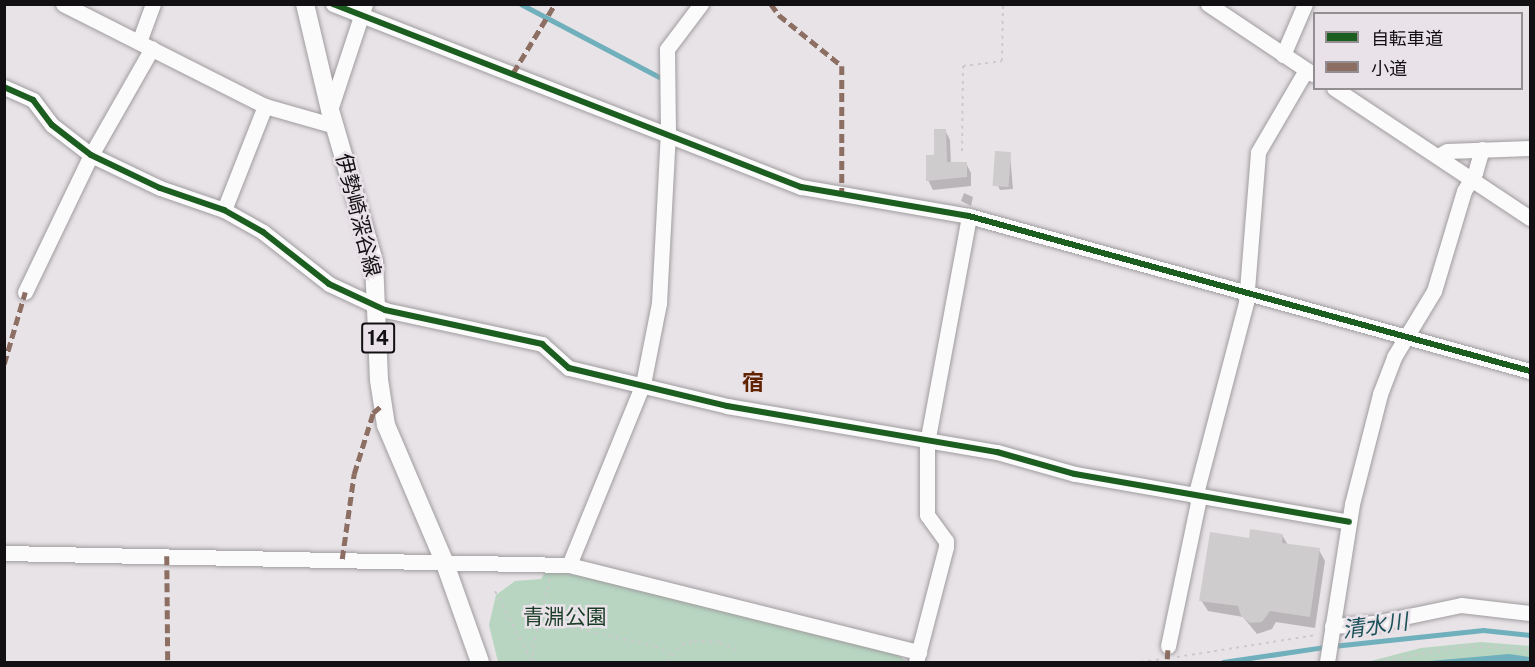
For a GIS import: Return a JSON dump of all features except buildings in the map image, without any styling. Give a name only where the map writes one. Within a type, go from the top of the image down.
[{"type":"main road","name":"伊勢崎深谷線","points":[[305,4],[332,118],[374,261],[380,389],[386,425],[444,561],[480,663]]},
{"type":"street","points":[[63,4],[265,106],[332,118],[362,10]]},
{"type":"street","points":[[25,292],[146,45],[153,4]]},
{"type":"street","points":[[333,4],[362,10],[801,187],[969,216],[1246,290],[1530,371]]},
{"type":"street","points":[[569,565],[644,384],[659,303],[668,132],[667,49],[702,4]]},
{"type":"street","points":[[1168,646],[1197,497],[1246,290],[1258,152],[1310,73],[1208,4]]},
{"type":"street","points":[[1283,55],[1305,4]]},
{"type":"street","points":[[4,87],[33,100],[52,126],[91,155],[159,188],[224,210],[263,232],[329,284],[377,306],[542,344],[568,368],[644,384],[727,406],[927,443],[997,452],[1075,474],[1349,522]]},
{"type":"street","points":[[1337,90],[1530,218]]},
{"type":"street","points":[[224,210],[265,106]]},
{"type":"street","points":[[1438,156],[1447,151],[1530,148]]},
{"type":"street","points":[[1327,663],[1328,632],[1349,522],[1380,394],[1394,357],[1409,336],[1434,291],[1470,178],[1475,173],[1482,149]]},
{"type":"street","points":[[4,553],[569,565],[917,657],[946,541],[927,515],[927,443],[969,216]]},
{"type":"street","points":[[1328,632],[1461,605],[1530,613]]},
{"type":"path","points":[[962,151],[963,66],[1002,61],[1002,4]]},
{"type":"path","points":[[533,663],[533,647],[551,575]]},
{"type":"path","points":[[495,591],[533,663]]},
{"type":"path","points":[[565,626],[655,646],[671,656]]},
{"type":"path","points":[[1141,663],[1328,632]]},
{"type":"path","points":[[667,663],[671,656],[694,640],[720,642],[738,652]]},
{"type":"path","points":[[1378,663],[1465,646],[1530,649]]},
{"type":"green space","name":"青淵公園","points":[[546,570],[569,571],[895,652],[907,662],[498,662],[489,625],[496,595],[515,581],[541,579]]},
{"type":"green space","points":[[1481,642],[1530,646],[1530,662],[1367,662],[1421,648]]},
{"type":"water","points":[[1509,654],[1530,657],[1530,662],[1418,662]]},
{"type":"waterway","points":[[521,4],[665,80]]},
{"type":"waterway","name":"清水川","points":[[1333,646],[1483,630],[1530,635]]},
{"type":"waterway","name":"清水川","points":[[1223,662],[1325,647]]},
{"type":"marked path","points":[[513,73],[555,4]]},
{"type":"marked path","points":[[771,4],[779,15],[842,66],[842,195]]},
{"type":"marked path","points":[[4,364],[25,292]]},
{"type":"marked path","points":[[342,559],[354,474],[373,413],[381,406]]},
{"type":"marked path","points":[[167,556],[168,662]]},
{"type":"marked path","points":[[1167,659],[1168,646]]},
{"type":"cycle path","points":[[333,4],[801,187],[969,216],[1530,371]]},
{"type":"cycle path","points":[[4,87],[33,100],[52,125],[91,155],[160,188],[224,210],[263,232],[329,284],[385,310],[542,344],[569,368],[727,406],[997,452],[1075,474],[1349,522]]},
{"type":"district","name":"宿","points":[[753,383]]}]
